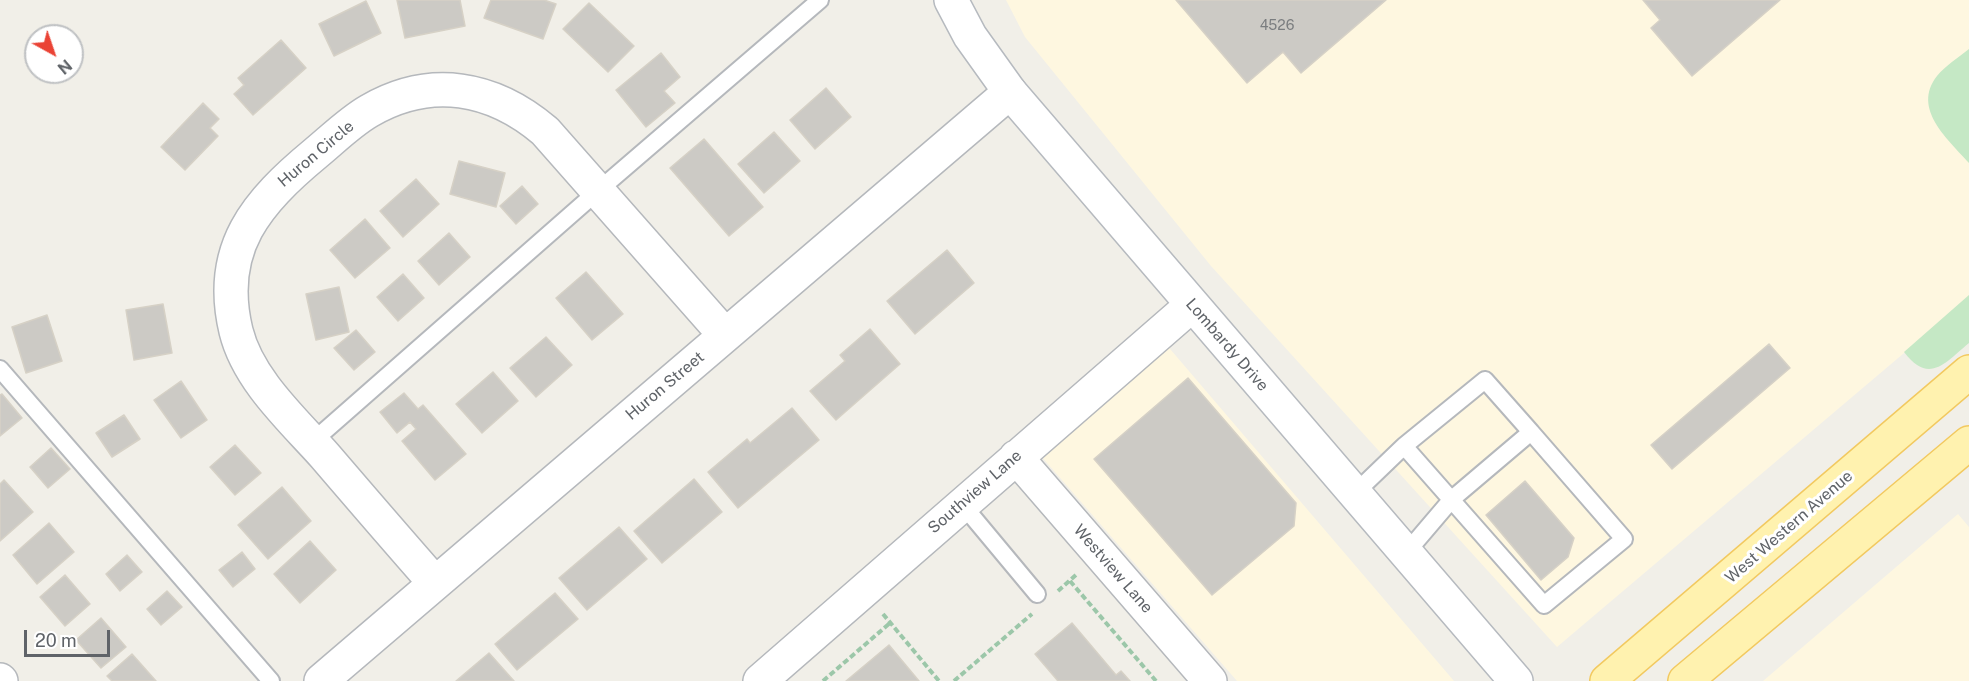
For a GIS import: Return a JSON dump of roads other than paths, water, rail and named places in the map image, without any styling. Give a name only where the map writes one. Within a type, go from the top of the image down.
[{"type":"main road","name":"West Western Avenue","points":[[1608,681],[1969,372]]},
{"type":"main road","points":[[1685,681],[1969,442]]},
{"type":"street","name":"Lombardy Drive","points":[[951,0],[970,36],[1010,92],[1516,681]]},
{"type":"street","name":"Huron Circle","points":[[435,583],[262,383],[240,345],[235,328],[231,293],[238,251],[244,232],[260,206],[282,182],[369,111],[397,97],[441,90],[470,92],[499,100],[524,113],[545,131],[725,335]]},
{"type":"street","name":"Huron Street","points":[[321,681],[1010,92]]},
{"type":"street","name":"Southview Lane","points":[[760,681],[1192,305]]},
{"type":"street","name":"Westview Lane","points":[[1016,457],[1210,681]]},
{"type":"lane","points":[[312,442],[820,0]]},
{"type":"lane","points":[[0,369],[271,681]]},
{"type":"lane","points":[[1354,494],[1404,446],[1485,380],[1624,539],[1544,605],[1404,446]]},
{"type":"lane","points":[[1406,554],[1452,499],[1531,432]]},
{"type":"lane","points":[[962,504],[1045,595]]}]
